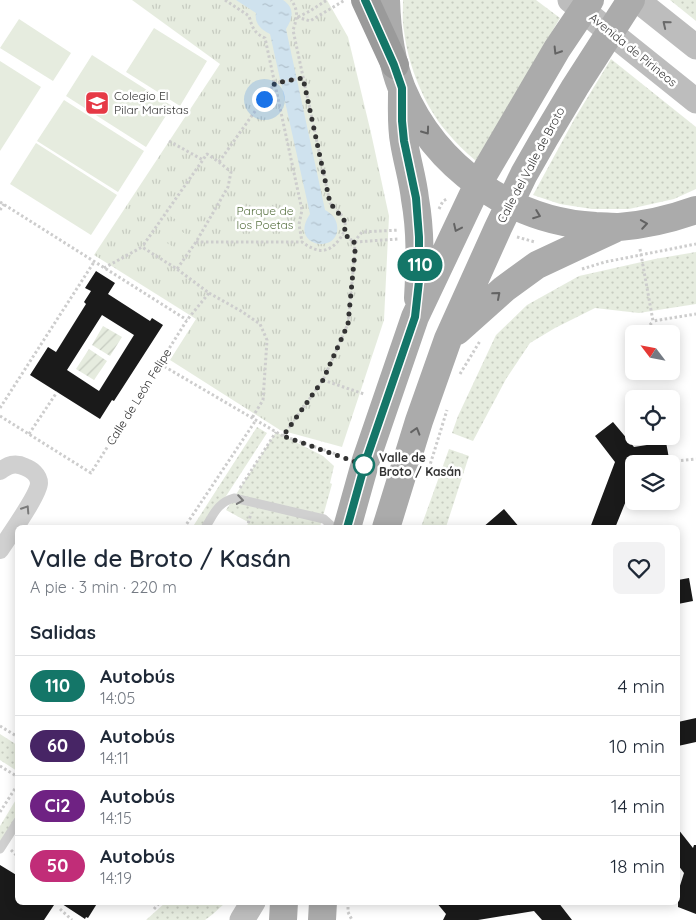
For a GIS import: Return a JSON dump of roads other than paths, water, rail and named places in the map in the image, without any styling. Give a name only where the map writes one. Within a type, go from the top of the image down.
[{"type":"highway","points":[[365,0],[398,77]]},
{"type":"main road","points":[[386,0],[387,29],[398,77],[404,141],[416,198],[419,237],[419,281],[415,317]]},
{"type":"main road","name":"Calle del Valle de Broto","points":[[387,525],[418,421],[448,339],[509,204],[544,139],[630,0]]},
{"type":"main road","points":[[636,0],[696,47]]},
{"type":"main road","points":[[348,525],[366,460],[415,317],[478,184],[557,49],[581,3]]},
{"type":"main road","name":"Avenida de Pirineos","points":[[581,3],[610,32],[696,101]]},
{"type":"main road","points":[[398,77],[414,112],[426,132],[446,156],[478,184],[509,204],[544,218],[580,225],[617,227],[688,216]]},
{"type":"main road","name":"Calle del Valle de Broto","points":[[448,339],[504,289],[537,265],[617,227]]},
{"type":"main road","points":[[242,920],[251,905]]},
{"type":"main road","points":[[283,920],[284,905]]},
{"type":"main road","points":[[322,905],[322,920]]},
{"type":"street","points":[[0,472],[9,465],[19,464],[29,468],[37,475],[39,483],[35,496],[16,525]]},
{"type":"street","points":[[0,550],[15,527]]},
{"type":"lane","points":[[207,525],[224,501],[234,498],[324,520],[330,525]]},
{"type":"lane","points":[[0,849],[15,826]]},
{"type":"water","points":[[236,0],[283,0],[290,6],[292,13],[286,29],[325,210],[333,216],[337,225],[336,235],[332,241],[325,244],[317,244],[305,234],[305,225],[310,214],[270,34],[259,26],[256,20],[256,13]]},
{"type":"place","name":"Colegio El Pilar Maristas","points":[[97,103]]},
{"type":"place","name":"Valle de Broto / Kasán","points":[[364,465]]},
{"type":"park label","name":"Parque de los Poetas","points":[[265,218]]}]
